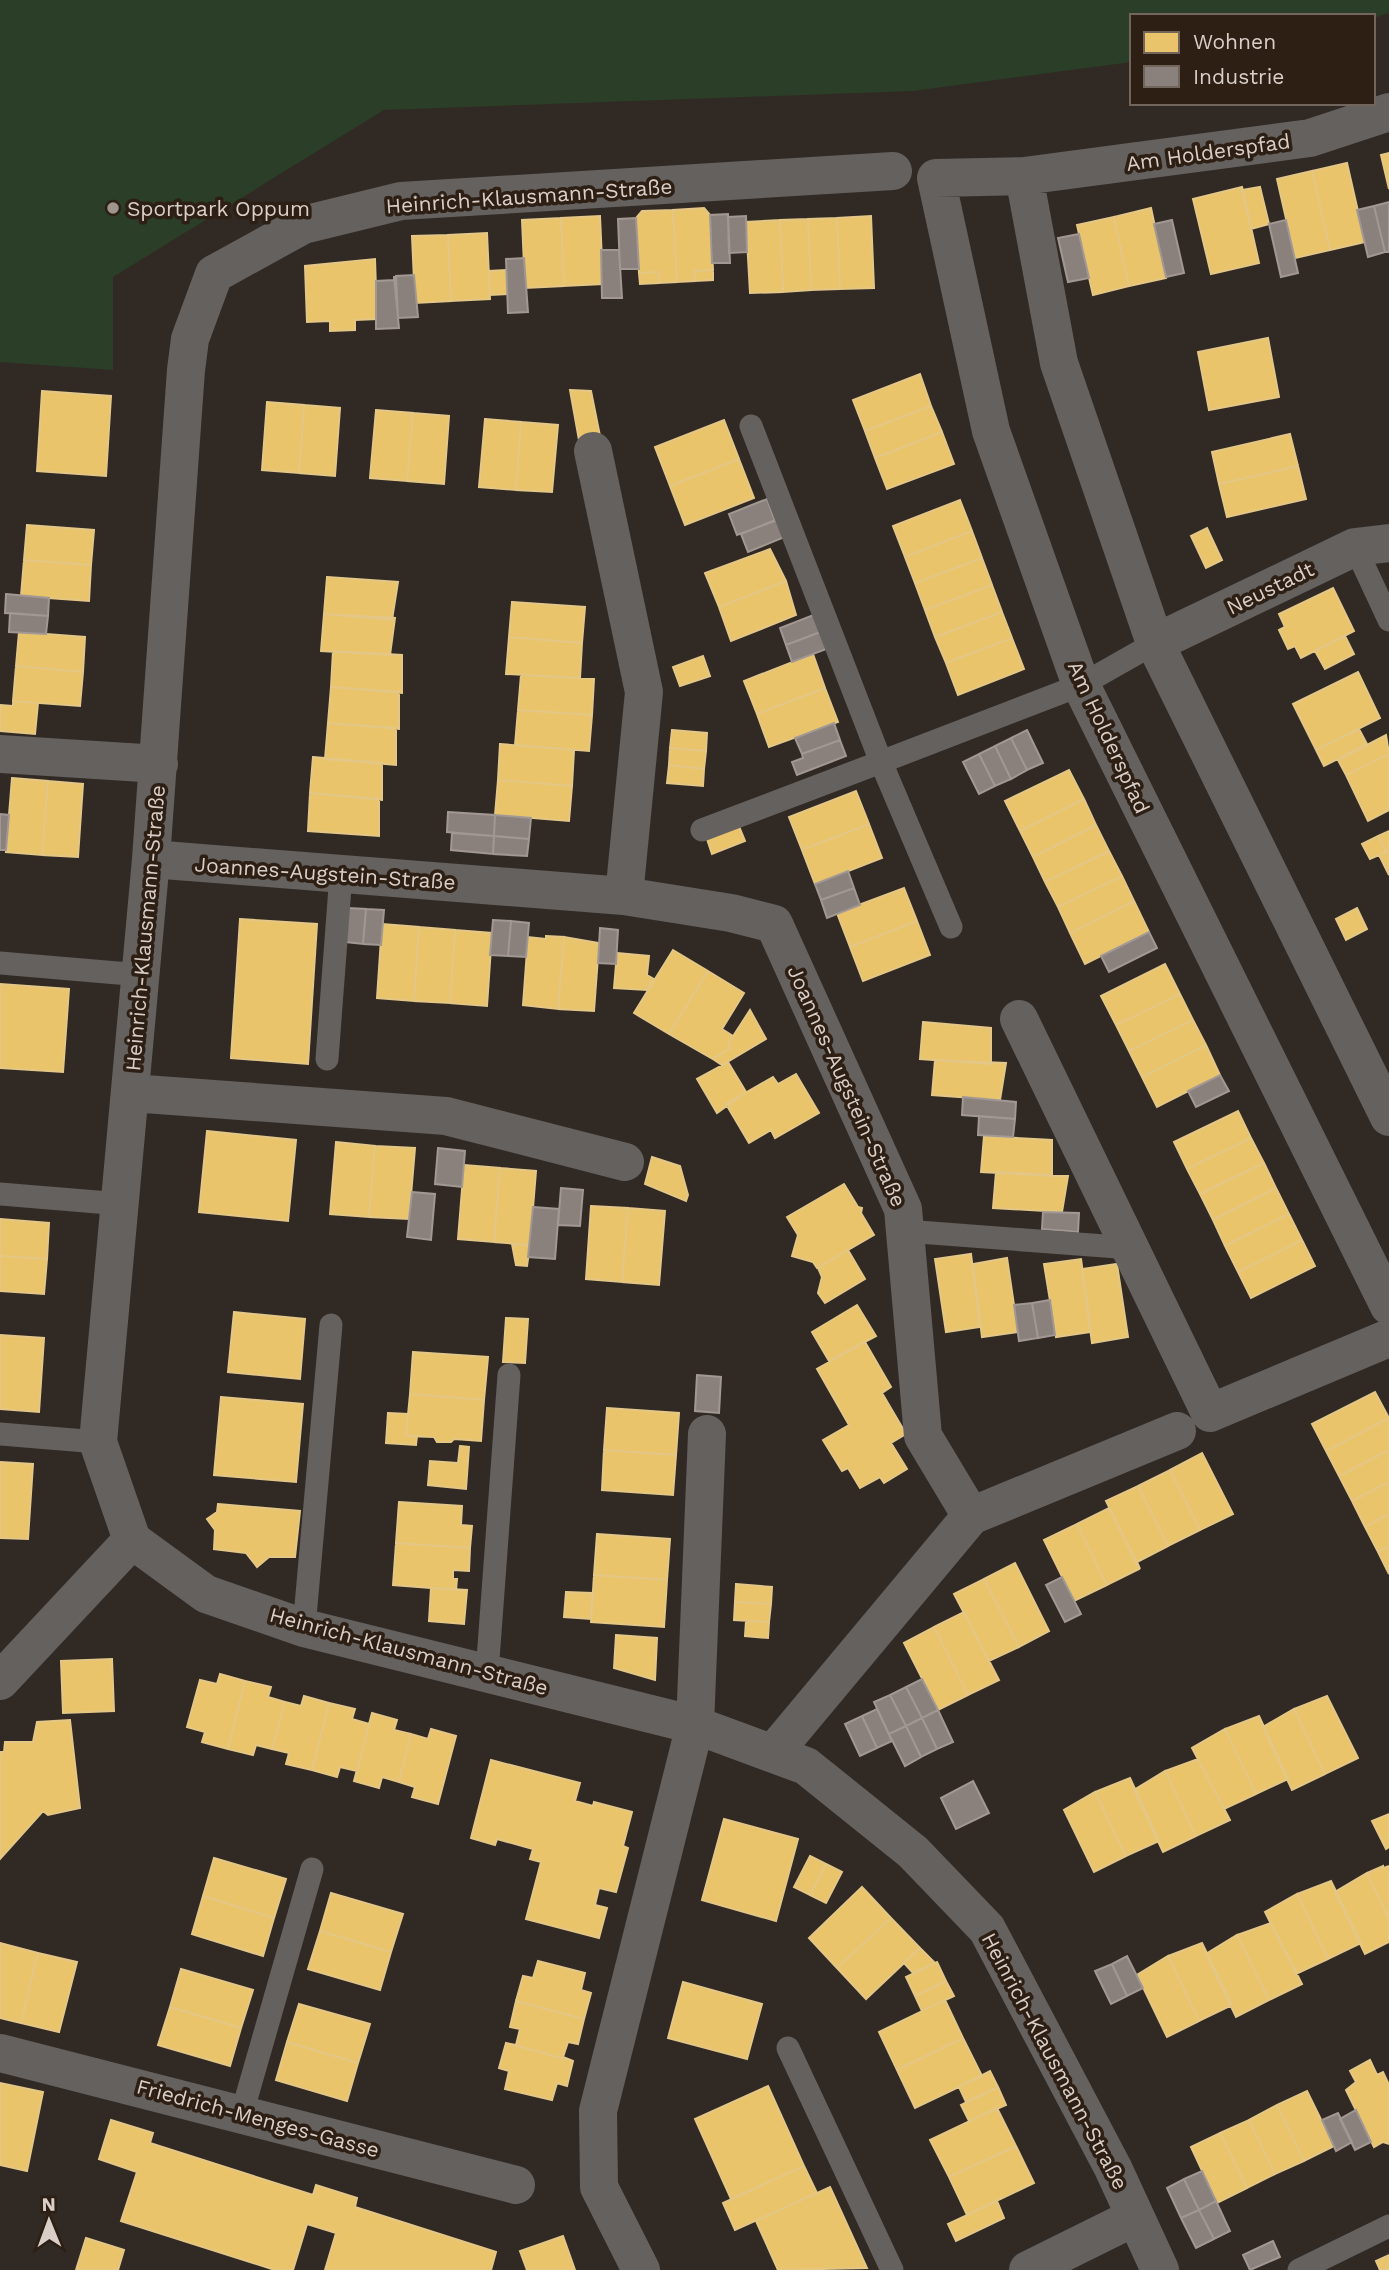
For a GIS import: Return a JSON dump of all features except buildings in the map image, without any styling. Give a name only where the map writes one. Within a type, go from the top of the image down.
[{"type":"street","name":"Am Holderspfad","points":[[1389,112],[1310,138],[1024,176],[936,178],[991,431],[1080,685],[1389,1306]]},
{"type":"street","name":"Heinrich-Klausmann-Straße","points":[[893,171],[401,201],[303,225],[214,274],[190,339],[152,859],[98,1443],[132,1540],[206,1594],[304,1628],[695,1726],[774,1752],[806,1766],[913,1852],[987,1928],[1107,2156],[1160,2270]]},
{"type":"street","points":[[1024,176],[1059,363],[1155,643],[1389,1117]]},
{"type":"street","points":[[593,450],[644,692],[624,896]]},
{"type":"street","name":"Neustadt","points":[[1155,643],[1372,545]]},
{"type":"street","name":"Heinrich-Klausmann-Straße","points":[[0,754],[159,764]]},
{"type":"street","name":"Joannes-Augstein-Straße","points":[[152,859],[624,896],[731,913],[774,924],[902,1209],[923,1436],[971,1516]]},
{"type":"street","points":[[1019,1019],[1210,1413],[1389,1338]]},
{"type":"street","name":"Heinrich-Klausmann-Straße","points":[[131,1093],[446,1116],[625,1163]]},
{"type":"street","points":[[774,1752],[971,1516],[1177,1431]]},
{"type":"street","points":[[641,2270],[599,2187],[598,2111],[695,1726],[707,1434]]},
{"type":"street","points":[[0,1681],[132,1540]]},
{"type":"street","name":"Friedrich-Menges-Gasse","points":[[0,2053],[516,2185]]},
{"type":"street","name":"Heinrich-Klausmann-Straße","points":[[1028,2270],[1135,2217]]},
{"type":"lane","points":[[751,426],[881,762],[951,927]]},
{"type":"lane","points":[[1372,545],[1389,620]]},
{"type":"lane","points":[[702,831],[1080,685],[1155,643]]},
{"type":"lane","points":[[327,1059],[341,874]]},
{"type":"lane","points":[[0,963],[141,975]]},
{"type":"lane","points":[[0,1194],[121,1204]]},
{"type":"lane","points":[[905,1231],[1131,1248]]},
{"type":"lane","points":[[304,1628],[331,1325]]},
{"type":"lane","points":[[487,1673],[509,1375]]},
{"type":"lane","points":[[0,1434],[98,1443]]},
{"type":"lane","points":[[242,2113],[312,1869]]},
{"type":"lane","points":[[788,2048],[892,2270]]},
{"type":"lane","points":[[1298,2270],[1389,2226]]},
{"type":"green space","name":"Sportpark Oppum","points":[[0,0],[1389,0],[1389,13],[1375,17],[1375,14],[1130,14],[1130,62],[913,91],[384,110],[113,277],[113,370],[0,362]]},
{"type":"place","name":"Sportpark Oppum","points":[[113,208]]}]
